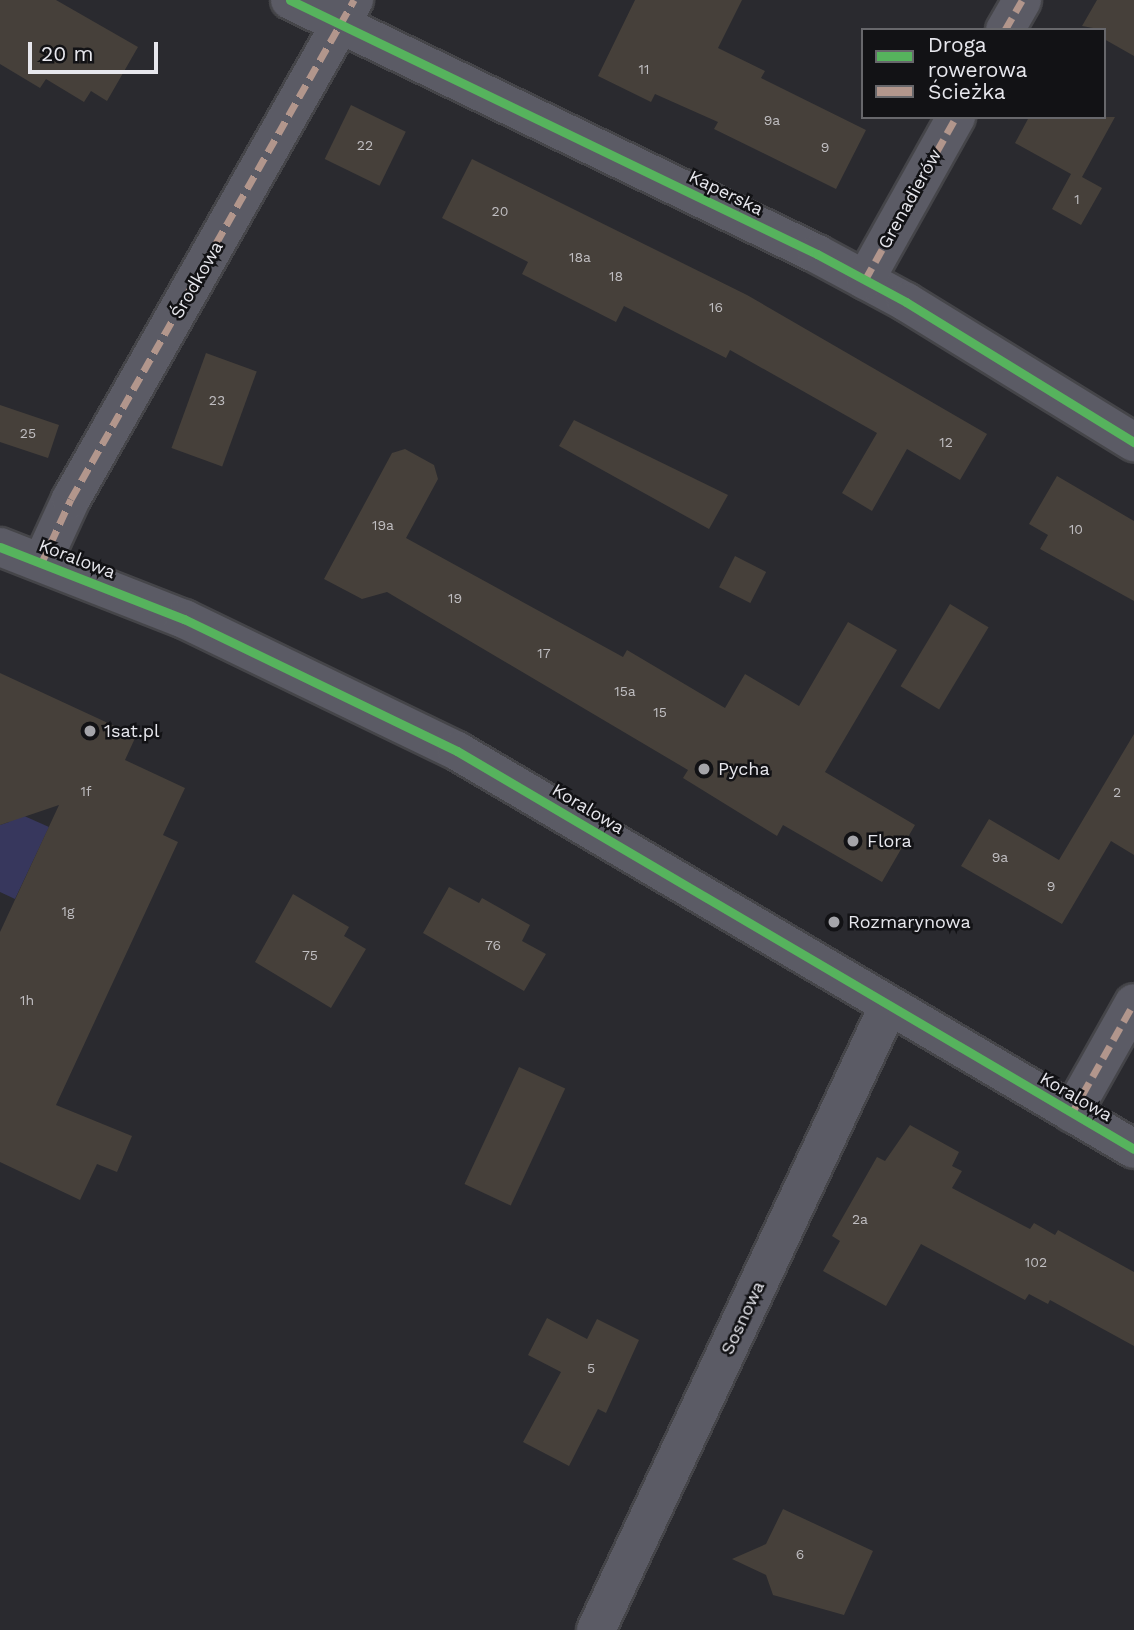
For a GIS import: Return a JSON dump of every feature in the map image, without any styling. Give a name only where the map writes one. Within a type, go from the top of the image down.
[{"type":"street","name":"Kaperska","points":[[290,0],[348,11],[865,280],[1134,442]]},
{"type":"street","points":[[1006,28],[1022,0]]},
{"type":"street","name":"Środkowa","points":[[43,562],[72,499],[348,11]]},
{"type":"street","name":"Grenadierów","points":[[865,280],[955,119]]},
{"type":"street","name":"Koralowa","points":[[0,547],[43,562],[278,661],[424,734],[1134,1149]]},
{"type":"street","points":[[1072,1113],[1134,1003]]},
{"type":"street","name":"Sosnowa","points":[[596,1630],[889,1005]]},
{"type":"shaded area","points":[[13,811],[49,827],[15,899],[0,892],[0,825],[9,822]]},
{"type":"building","points":[[0,0],[56,0],[138,47],[107,101],[91,91],[84,102],[46,79],[40,88],[0,64]]},
{"type":"building","points":[[635,0],[742,0],[718,48],[765,71],[761,78],[866,130],[836,189],[714,129],[718,122],[655,94],[651,102],[598,76]]},
{"type":"building","points":[[1097,0],[1134,0],[1134,56],[1106,40],[1106,28],[1082,26]]},
{"type":"building","points":[[351,105],[406,132],[380,186],[325,159]]},
{"type":"building","points":[[1115,117],[1082,177],[1102,188],[1081,225],[1052,209],[1071,174],[1015,143],[1028,119]]},
{"type":"building","points":[[472,159],[747,295],[987,434],[960,480],[907,449],[872,511],[842,493],[877,433],[730,350],[726,358],[624,306],[616,322],[522,274],[528,262],[442,218]]},
{"type":"building","points":[[206,353],[257,371],[222,466],[171,448]]},
{"type":"building","points":[[0,405],[59,425],[48,458],[0,442]]},
{"type":"building","points":[[574,420],[728,495],[709,529],[559,446]]},
{"type":"building","points":[[405,449],[434,465],[438,479],[406,538],[623,657],[627,650],[725,708],[745,674],[799,706],[848,622],[897,650],[825,772],[915,825],[882,882],[783,825],[777,836],[683,778],[688,770],[387,592],[362,599],[324,579],[392,453]]},
{"type":"building","points":[[1057,476],[1134,521],[1134,601],[1040,549],[1048,535],[1029,524]]},
{"type":"building","points":[[735,556],[766,572],[750,603],[719,587]]},
{"type":"building","points":[[950,604],[989,627],[939,709],[901,686]]},
{"type":"building","points":[[0,673],[136,736],[125,760],[185,788],[163,835],[178,842],[56,1105],[132,1136],[117,1172],[97,1164],[80,1200],[0,1162],[0,932],[59,805],[0,825]]},
{"type":"building","points":[[1134,734],[1134,855],[1111,841],[1062,924],[961,866],[989,819],[1059,860]]},
{"type":"building","points":[[449,887],[479,903],[482,898],[530,925],[522,941],[546,954],[524,991],[423,933]]},
{"type":"building","points":[[293,894],[349,927],[344,936],[366,949],[331,1008],[255,962]]},
{"type":"building","points":[[519,1067],[565,1089],[511,1205],[464,1184]]},
{"type":"building","points":[[910,1125],[959,1152],[952,1166],[962,1171],[952,1188],[1030,1229],[1034,1223],[1055,1235],[1058,1230],[1134,1272],[1134,1346],[1050,1300],[1048,1304],[1029,1294],[1025,1300],[921,1244],[886,1306],[823,1271],[840,1241],[832,1236],[877,1157],[885,1161]]},
{"type":"building","points":[[547,1318],[587,1339],[597,1319],[639,1340],[606,1413],[598,1409],[569,1466],[523,1442],[561,1372],[528,1355]]},
{"type":"building","points":[[783,1509],[873,1551],[844,1615],[773,1595],[766,1575],[732,1559],[766,1544]]},
{"type":"marked path","points":[[42,562],[71,499],[354,0]]},
{"type":"marked path","points":[[1006,28],[1022,0]]},
{"type":"marked path","points":[[865,280],[955,119]]},
{"type":"marked path","points":[[1072,1113],[1134,1003]]},
{"type":"cycle path","points":[[290,0],[817,254],[906,302],[1134,442]]},
{"type":"cycle path","points":[[0,547],[184,619],[457,751],[1134,1149]]},
{"type":"place","name":"1sat.pl","points":[[90,731]]},
{"type":"place","name":"Pycha","points":[[704,769]]},
{"type":"place","name":"Flora","points":[[853,841]]},
{"type":"place","name":"Rozmarynowa","points":[[834,922]]}]
